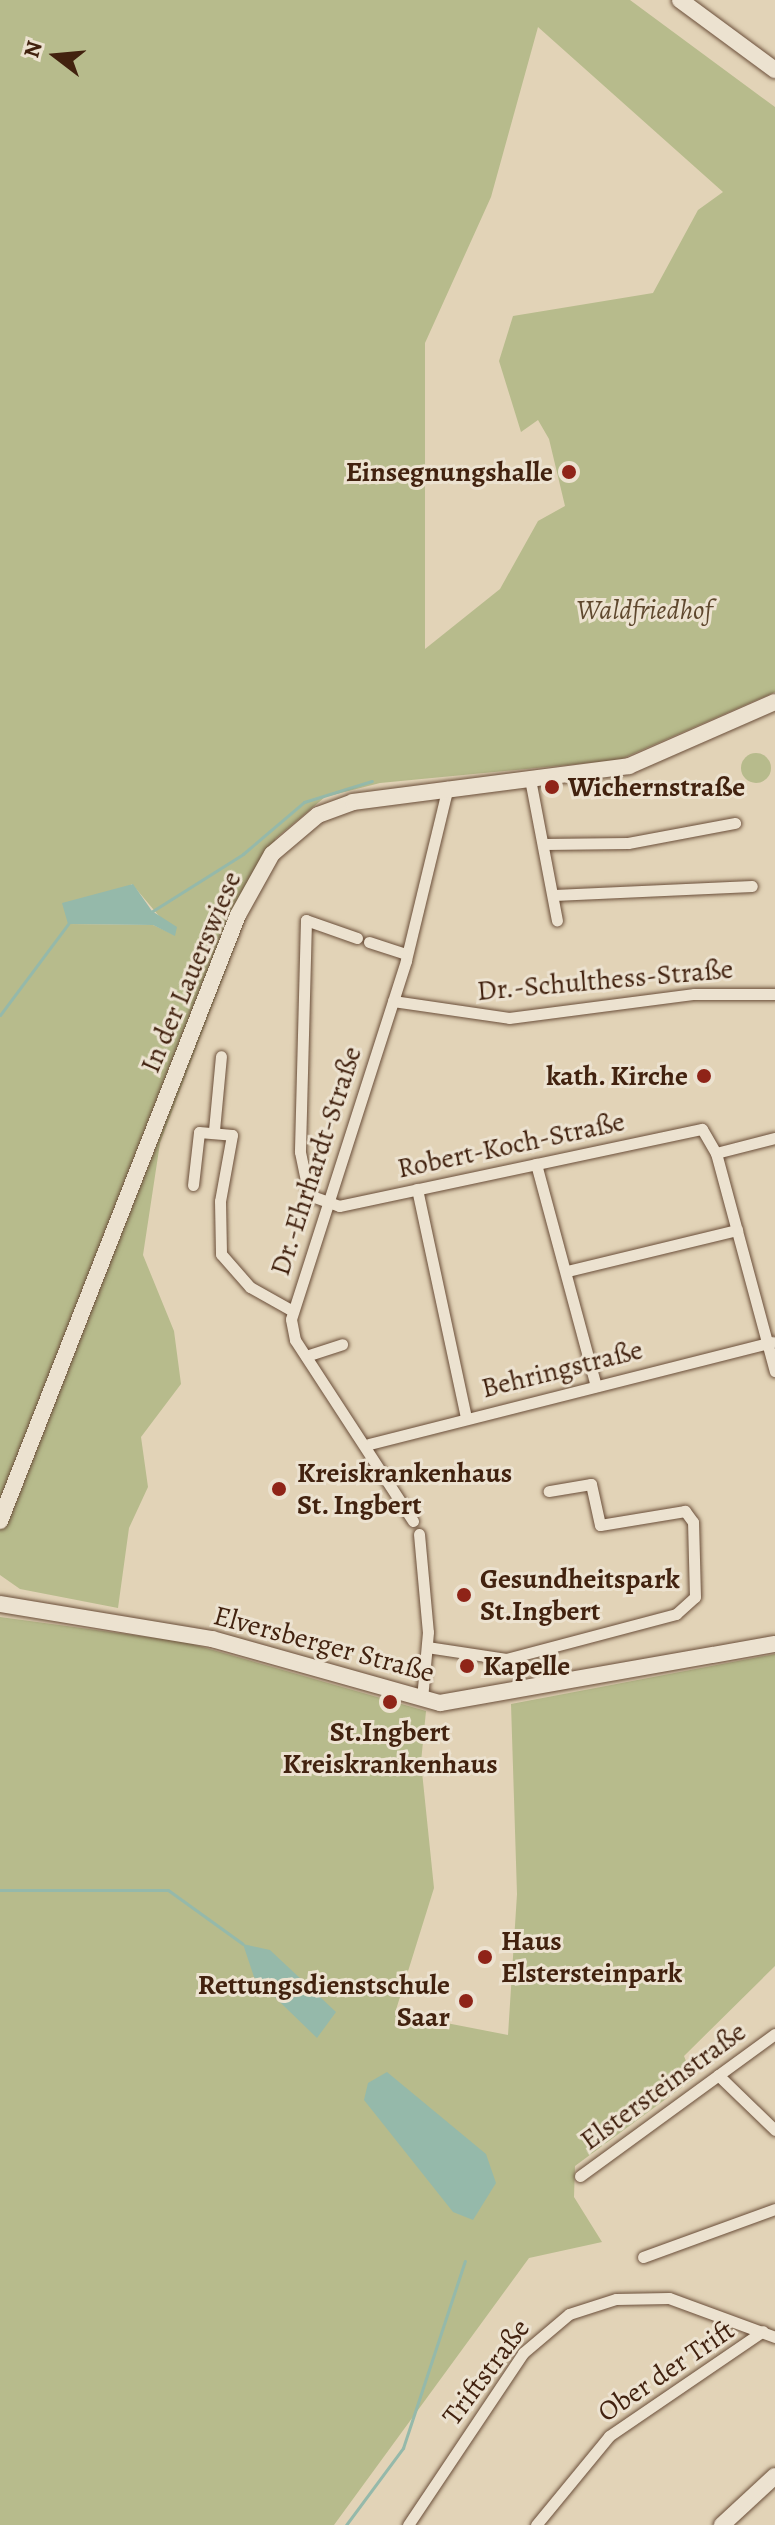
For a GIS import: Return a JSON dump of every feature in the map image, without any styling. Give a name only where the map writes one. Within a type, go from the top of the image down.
[{"type":"street","points":[[680,0],[775,70]]},
{"type":"street","name":"In der Lauerswiese","points":[[0,1521],[262,869],[298,830],[335,807],[448,787],[530,779],[653,759],[775,702]]},
{"type":"street","points":[[530,779],[557,920]]},
{"type":"street","name":"Dr.-Ehrhardt-Straße","points":[[413,1521],[369,1444],[306,1356],[291,1328],[291,1310],[393,1001],[448,787]]},
{"type":"street","points":[[544,844],[628,843],[735,823]]},
{"type":"street","points":[[554,895],[752,886]]},
{"type":"street","points":[[327,1204],[309,1195],[301,1170],[306,920],[407,954]]},
{"type":"street","name":"Dr.-Schulthess-Straße","points":[[393,1001],[509,1018],[694,994],[775,994]]},
{"type":"street","points":[[214,1130],[221,1056]]},
{"type":"street","points":[[193,1185],[199,1132],[214,1130],[232,1135],[220,1201],[221,1254],[250,1287],[291,1310]]},
{"type":"street","name":"Robert-Koch-Straße","points":[[327,1204],[706,1131],[716,1153]]},
{"type":"street","points":[[775,1138],[716,1153],[771,1342],[775,1371]]},
{"type":"street","points":[[536,1164],[596,1386]]},
{"type":"street","points":[[417,1189],[466,1418]]},
{"type":"street","points":[[567,1271],[737,1230]]},
{"type":"street","name":"Behringstraße","points":[[369,1444],[771,1342]]},
{"type":"street","points":[[306,1356],[342,1344]]},
{"type":"street","points":[[427,1647],[506,1659],[676,1614],[695,1597],[693,1522],[685,1511],[600,1525],[591,1484],[549,1491]]},
{"type":"street","points":[[419,1534],[427,1647],[422,1699]]},
{"type":"street","name":"Elversberger Straße","points":[[0,1604],[212,1639],[422,1699],[478,1699],[775,1644]]},
{"type":"street","name":"Elstersteinstraße","points":[[580,2176],[775,2034]]},
{"type":"street","points":[[718,2075],[775,2130]]},
{"type":"street","points":[[643,2257],[775,2209]]},
{"type":"street","name":"Triftstraße","points":[[408,2525],[523,2353],[569,2314],[616,2299],[669,2298],[775,2337]]},
{"type":"street","name":"Ober der Trift","points":[[536,2525],[609,2436],[763,2331]]},
{"type":"street","points":[[722,2525],[775,2476]]},
{"type":"green space","name":"Waldfriedhof","points":[[0,0],[630,0],[775,107],[775,692],[619,760],[380,783],[325,797],[275,839],[279,857],[252,902],[160,1143],[143,1255],[174,1331],[181,1384],[141,1437],[148,1487],[129,1528],[118,1608],[20,1589],[0,1575]],"holes":[[[538,27],[723,192],[698,210],[653,293],[513,316],[499,361],[521,432],[538,420],[549,439],[565,506],[538,521],[500,589],[425,649],[425,343],[491,197]],[[132,884],[175,935],[153,925],[68,924]]]},
{"type":"green space","points":[[756,753],[767,757],[771,768],[767,779],[756,783],[745,779],[741,768],[745,757]]},
{"type":"green space","points":[[0,1617],[185,1642],[426,1711],[421,1762],[434,1888],[395,2013],[508,2035],[517,1894],[511,1704],[775,1654],[775,1966],[684,2056],[693,2079],[575,2166],[574,2197],[602,2242],[529,2258],[334,2525],[0,2525]]},
{"type":"shaded area","points":[[133,884],[152,911],[177,927],[175,936],[153,925],[68,924],[62,903]]},
{"type":"shaded area","points":[[243,1944],[270,1950],[336,2012],[317,2038],[254,1977]]},
{"type":"shaded area","points":[[387,2072],[486,2154],[496,2183],[473,2220],[453,2212],[364,2100],[368,2083]]},
{"type":"waterway","points":[[151,912],[243,854],[304,802],[372,781]]},
{"type":"waterway","points":[[0,1015],[68,924]]},
{"type":"waterway","points":[[0,1890],[168,1890],[243,1944]]},
{"type":"waterway","points":[[346,2525],[403,2448],[465,2261]]},
{"type":"place","name":"Einsegnungshalle","points":[[569,472]]},
{"type":"place","name":"Wichernstraße","points":[[552,787]]},
{"type":"place","name":"kath. Kirche","points":[[704,1076]]},
{"type":"place","name":"Kreiskrankenhaus St. Ingbert","points":[[279,1489]]},
{"type":"place","name":"Gesundheitspark St.Ingbert","points":[[464,1595]]},
{"type":"place","name":"Kapelle","points":[[467,1666]]},
{"type":"place","name":"St.Ingbert Kreiskrankenhaus","points":[[390,1702]]},
{"type":"place","name":"Haus Elstersteinpark","points":[[485,1957]]},
{"type":"place","name":"Rettungsdienstschule Saar","points":[[466,2001]]}]
